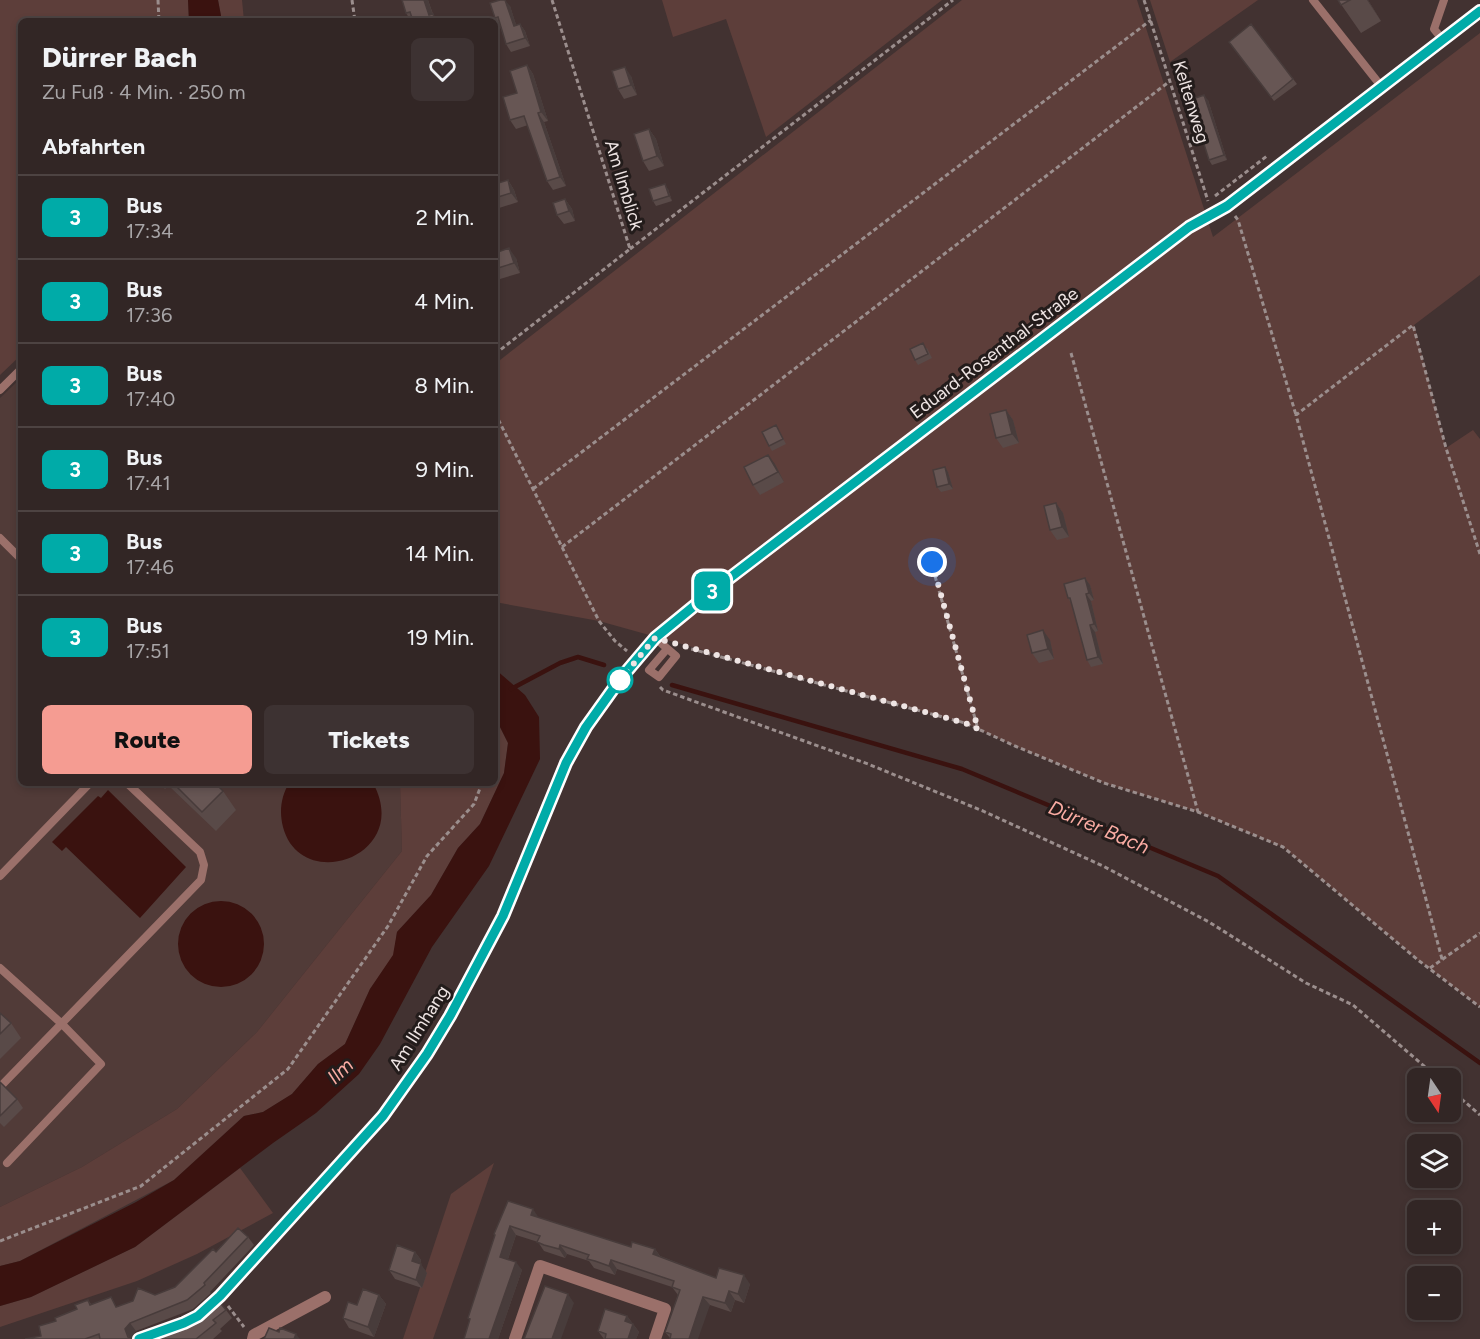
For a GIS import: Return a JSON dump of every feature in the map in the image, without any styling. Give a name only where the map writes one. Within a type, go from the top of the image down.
[{"type":"street","name":"Eduard-Rosenthal-Straße","points":[[637,659],[655,638],[710,593],[1179,234],[1211,213],[1227,206],[1480,11]]},
{"type":"street","name":"Am Ilmhang","points":[[198,1316],[220,1296],[383,1116],[427,1054],[450,1016],[503,916],[566,763],[602,704],[637,659]]},
{"type":"street","points":[[515,1339],[540,1266],[665,1309],[655,1339]]},
{"type":"street","points":[[251,1336],[325,1297]]},
{"type":"lane","points":[[1313,0],[1381,86]]},
{"type":"lane","points":[[1442,39],[1434,29],[1444,0]]},
{"type":"lane","points":[[0,390],[18,372]]},
{"type":"lane","points":[[0,538],[18,556]]},
{"type":"lane","points":[[655,638],[667,649]]},
{"type":"lane","points":[[0,876],[87,786]]},
{"type":"lane","points":[[0,1087],[201,880],[204,865],[200,852],[130,786]]},
{"type":"lane","points":[[0,968],[62,1024],[101,1064],[7,1163]]},
{"type":"path","points":[[158,0],[159,18]]},
{"type":"path","points":[[352,0],[355,18]]},
{"type":"path","name":"Am Ilmblick","points":[[498,352],[630,249],[552,0]]},
{"type":"path","points":[[630,249],[952,0]]},
{"type":"path","name":"Keltenweg","points":[[1144,0],[1211,213]]},
{"type":"path","points":[[533,489],[1151,20]]},
{"type":"path","points":[[562,547],[1170,81]]},
{"type":"path","points":[[1227,206],[1238,220],[1296,415],[1443,959]]},
{"type":"path","points":[[1296,415],[1413,325],[1446,448],[1480,554]]},
{"type":"path","points":[[1071,353],[1198,812]]},
{"type":"path","points":[[498,419],[599,621],[615,641],[637,659]]},
{"type":"path","points":[[932,562],[978,729]]},
{"type":"path","points":[[655,638],[965,723],[1104,783],[1198,812],[1283,847],[1430,968],[1480,1006]]},
{"type":"path","points":[[657,682],[663,690],[868,764],[983,811],[1092,861],[1209,922],[1306,983],[1353,1005],[1426,1068]]},
{"type":"path","points":[[0,1241],[141,1186],[288,1069],[388,926],[427,856],[474,804],[481,786]]},
{"type":"path","points":[[1430,968],[1480,933]]},
{"type":"path","points":[[1461,1099],[1480,1115]]},
{"type":"path","points":[[231,1311],[251,1336]]},
{"type":"shaded area","points":[[0,0],[188,0],[189,18],[18,18],[18,358],[0,375]]},
{"type":"shaded area","points":[[218,0],[242,0],[244,18],[221,18]]},
{"type":"shaded area","points":[[662,0],[942,0],[766,137],[726,19],[673,37]]},
{"type":"shaded area","points":[[962,0],[1137,0],[1213,237],[1480,33],[1480,275],[1414,325],[1446,448],[1473,430],[1480,439],[1480,1007],[1418,960],[1283,847],[1198,812],[1104,783],[965,723],[599,621],[498,603],[498,362]]},
{"type":"shaded area","points":[[1150,0],[1258,0],[1170,62]]},
{"type":"shaded area","points":[[18,381],[18,786],[400,786],[402,851],[257,1032],[177,1109],[82,1167],[0,1207],[0,398]]},
{"type":"shaded area","points":[[498,723],[508,743],[504,773],[498,786]]},
{"type":"shaded area","points":[[400,786],[498,786],[480,824],[458,848],[431,895],[397,932],[394,955],[370,989],[345,1044],[318,1064],[292,1094],[263,1112],[244,1116],[174,1180],[20,1261],[0,1266],[0,1207],[82,1167],[177,1109],[257,1032],[402,851]]},
{"type":"shaded area","points":[[494,1163],[433,1339],[403,1339],[451,1194]]},
{"type":"shaded area","points":[[240,1168],[273,1213],[197,1254],[137,1281],[0,1327],[0,1306],[31,1297],[135,1247]]},
{"type":"water","points":[[188,0],[218,0],[221,18],[189,18]]},
{"type":"water","name":"Ilm","points":[[498,672],[525,695],[539,717],[540,759],[489,866],[432,947],[380,1044],[359,1074],[316,1113],[135,1247],[31,1297],[0,1306],[0,1266],[20,1261],[174,1180],[244,1116],[263,1112],[292,1094],[318,1064],[345,1044],[370,989],[393,955],[397,932],[431,895],[458,848],[480,824],[504,773],[508,743],[498,723]]},
{"type":"water","points":[[288,786],[374,786],[381,809],[378,830],[367,847],[350,858],[330,862],[310,859],[294,848],[283,827],[281,815]]},
{"type":"water","points":[[108,790],[186,867],[140,918],[66,847],[62,851],[52,842],[98,796],[101,798]]},
{"type":"water","points":[[221,901],[245,908],[257,920],[264,944],[257,968],[245,980],[221,987],[197,980],[185,968],[178,944],[185,920],[197,908]]},
{"type":"building","points":[[402,0],[424,0],[429,15],[433,14],[434,18],[412,18],[410,12],[406,13]]},
{"type":"building","points":[[505,0],[514,26],[520,24],[525,38],[506,44],[498,17],[495,18],[490,3]]},
{"type":"building","points":[[1338,0],[1350,0],[1341,5]]},
{"type":"building","points":[[1251,24],[1293,79],[1271,97],[1229,42]]},
{"type":"building","points":[[527,65],[541,112],[538,113],[560,177],[547,181],[524,116],[510,120],[503,97],[517,93],[510,71]]},
{"type":"building","points":[[625,67],[631,85],[618,89],[612,71]]},
{"type":"building","points":[[1204,95],[1224,155],[1209,160],[1190,100]]},
{"type":"building","points":[[649,129],[657,156],[643,161],[634,134]]},
{"type":"building","points":[[508,180],[511,193],[498,197],[498,183]]},
{"type":"building","points":[[665,184],[669,196],[653,201],[649,189]]},
{"type":"building","points":[[565,199],[569,211],[557,215],[553,203]]},
{"type":"building","points":[[509,248],[514,263],[498,268],[498,252]]},
{"type":"building","points":[[923,343],[928,354],[915,360],[910,349]]},
{"type":"building","points":[[1006,410],[1012,434],[996,438],[990,414]]},
{"type":"building","points":[[776,425],[783,439],[769,446],[762,432]]},
{"type":"building","points":[[768,455],[778,472],[753,485],[744,467]]},
{"type":"building","points":[[945,467],[949,484],[937,487],[933,470]]},
{"type":"building","points":[[1056,503],[1062,527],[1050,530],[1044,506]]},
{"type":"building","points":[[1085,578],[1089,593],[1086,594],[1094,624],[1090,625],[1098,657],[1087,660],[1064,584]]},
{"type":"building","points":[[1043,630],[1048,649],[1032,653],[1027,635]]},
{"type":"building","points":[[176,786],[218,786],[223,791],[202,812]]},
{"type":"building","points":[[0,1013],[11,1023],[0,1034]]},
{"type":"building","points":[[0,1082],[17,1099],[0,1116]]},
{"type":"building","points":[[508,1201],[533,1209],[531,1215],[631,1247],[632,1242],[655,1249],[653,1254],[716,1278],[719,1268],[744,1275],[738,1294],[729,1291],[725,1303],[703,1297],[689,1339],[670,1339],[671,1334],[665,1332],[680,1290],[672,1287],[674,1281],[611,1260],[609,1266],[587,1259],[589,1255],[560,1245],[559,1249],[544,1245],[537,1242],[540,1236],[510,1226],[500,1257],[516,1262],[489,1339],[464,1339],[470,1319],[468,1318],[494,1234]]},
{"type":"building","points":[[238,1228],[248,1237],[204,1283],[205,1285],[187,1300],[130,1323],[125,1329],[128,1337],[136,1338],[196,1315],[216,1298],[226,1310],[213,1320],[216,1323],[196,1339],[100,1339],[99,1334],[85,1339],[25,1339],[41,1336],[39,1326],[56,1321],[55,1318],[77,1309],[75,1305],[88,1300],[90,1305],[111,1297],[116,1307],[133,1301],[138,1288],[155,1295],[175,1287],[213,1249],[216,1252]]},
{"type":"building","points":[[397,1245],[415,1252],[412,1261],[421,1264],[416,1280],[389,1270]]},
{"type":"building","points":[[545,1286],[568,1294],[552,1339],[524,1339]]},
{"type":"building","points":[[363,1289],[379,1295],[368,1327],[343,1318],[348,1302],[357,1305]]},
{"type":"building","points":[[605,1309],[627,1316],[625,1321],[633,1324],[628,1339],[605,1339],[606,1334],[598,1331]]},
{"type":"building","points":[[269,1328],[279,1332],[280,1328],[296,1334],[294,1339],[264,1339]]},
{"type":"waterway","name":"Dürrer Bach","points":[[511,689],[560,663],[578,657],[604,665]]},
{"type":"waterway","name":"Dürrer Bach","points":[[672,685],[962,769],[1218,876],[1480,1063]]},
{"type":"bus line","name":"3","points":[[139,1339],[198,1316],[220,1296],[383,1116],[427,1054],[450,1016],[503,916],[566,763],[586,727],[621,678],[655,638],[710,593],[1189,227],[1227,206],[1480,11]]},
{"type":"route","points":[[620,680],[655,638],[965,723],[978,729],[932,562]]}]
